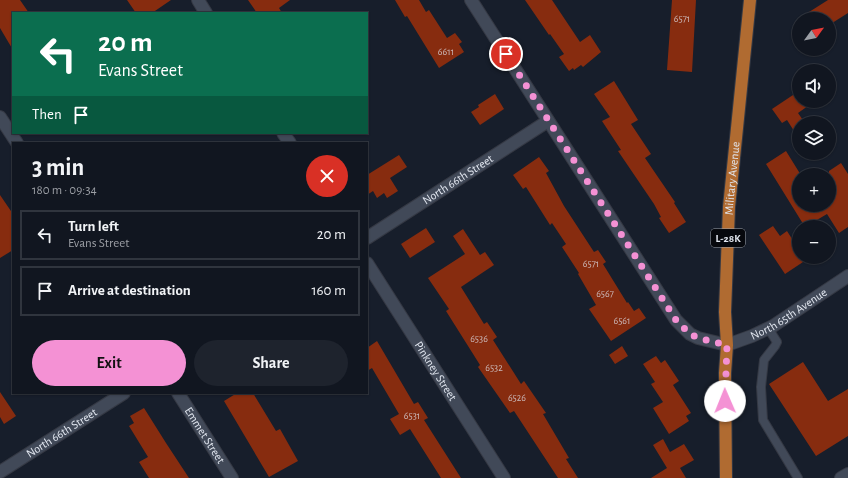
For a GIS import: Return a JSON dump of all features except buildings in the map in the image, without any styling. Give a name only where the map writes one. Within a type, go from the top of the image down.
[{"type":"main road","name":"Military Avenue","points":[[726,478],[725,373],[727,345],[725,312],[728,207],[750,0]]},
{"type":"street","points":[[198,0],[205,12]]},
{"type":"street","points":[[471,0],[676,320],[690,334],[698,338],[727,345]]},
{"type":"street","points":[[0,117],[16,142]]},
{"type":"street","name":"North 66th Street","points":[[368,237],[548,120]]},
{"type":"street","name":"Pinkney Street","points":[[368,265],[504,478]]},
{"type":"street","name":"North 65th Avenue","points":[[727,345],[752,336],[768,328],[848,276]]},
{"type":"street","name":"North 66th Street","points":[[0,472],[122,394]]},
{"type":"street","name":"Emmet Street","points":[[179,394],[232,478]]},
{"type":"street","points":[[842,478],[848,474]]},
{"type":"lane","points":[[768,328],[777,342],[764,360],[761,387],[763,420],[798,478]]},
{"type":"route","points":[[506,54],[676,320],[690,334],[698,338],[727,345],[725,401]]}]
